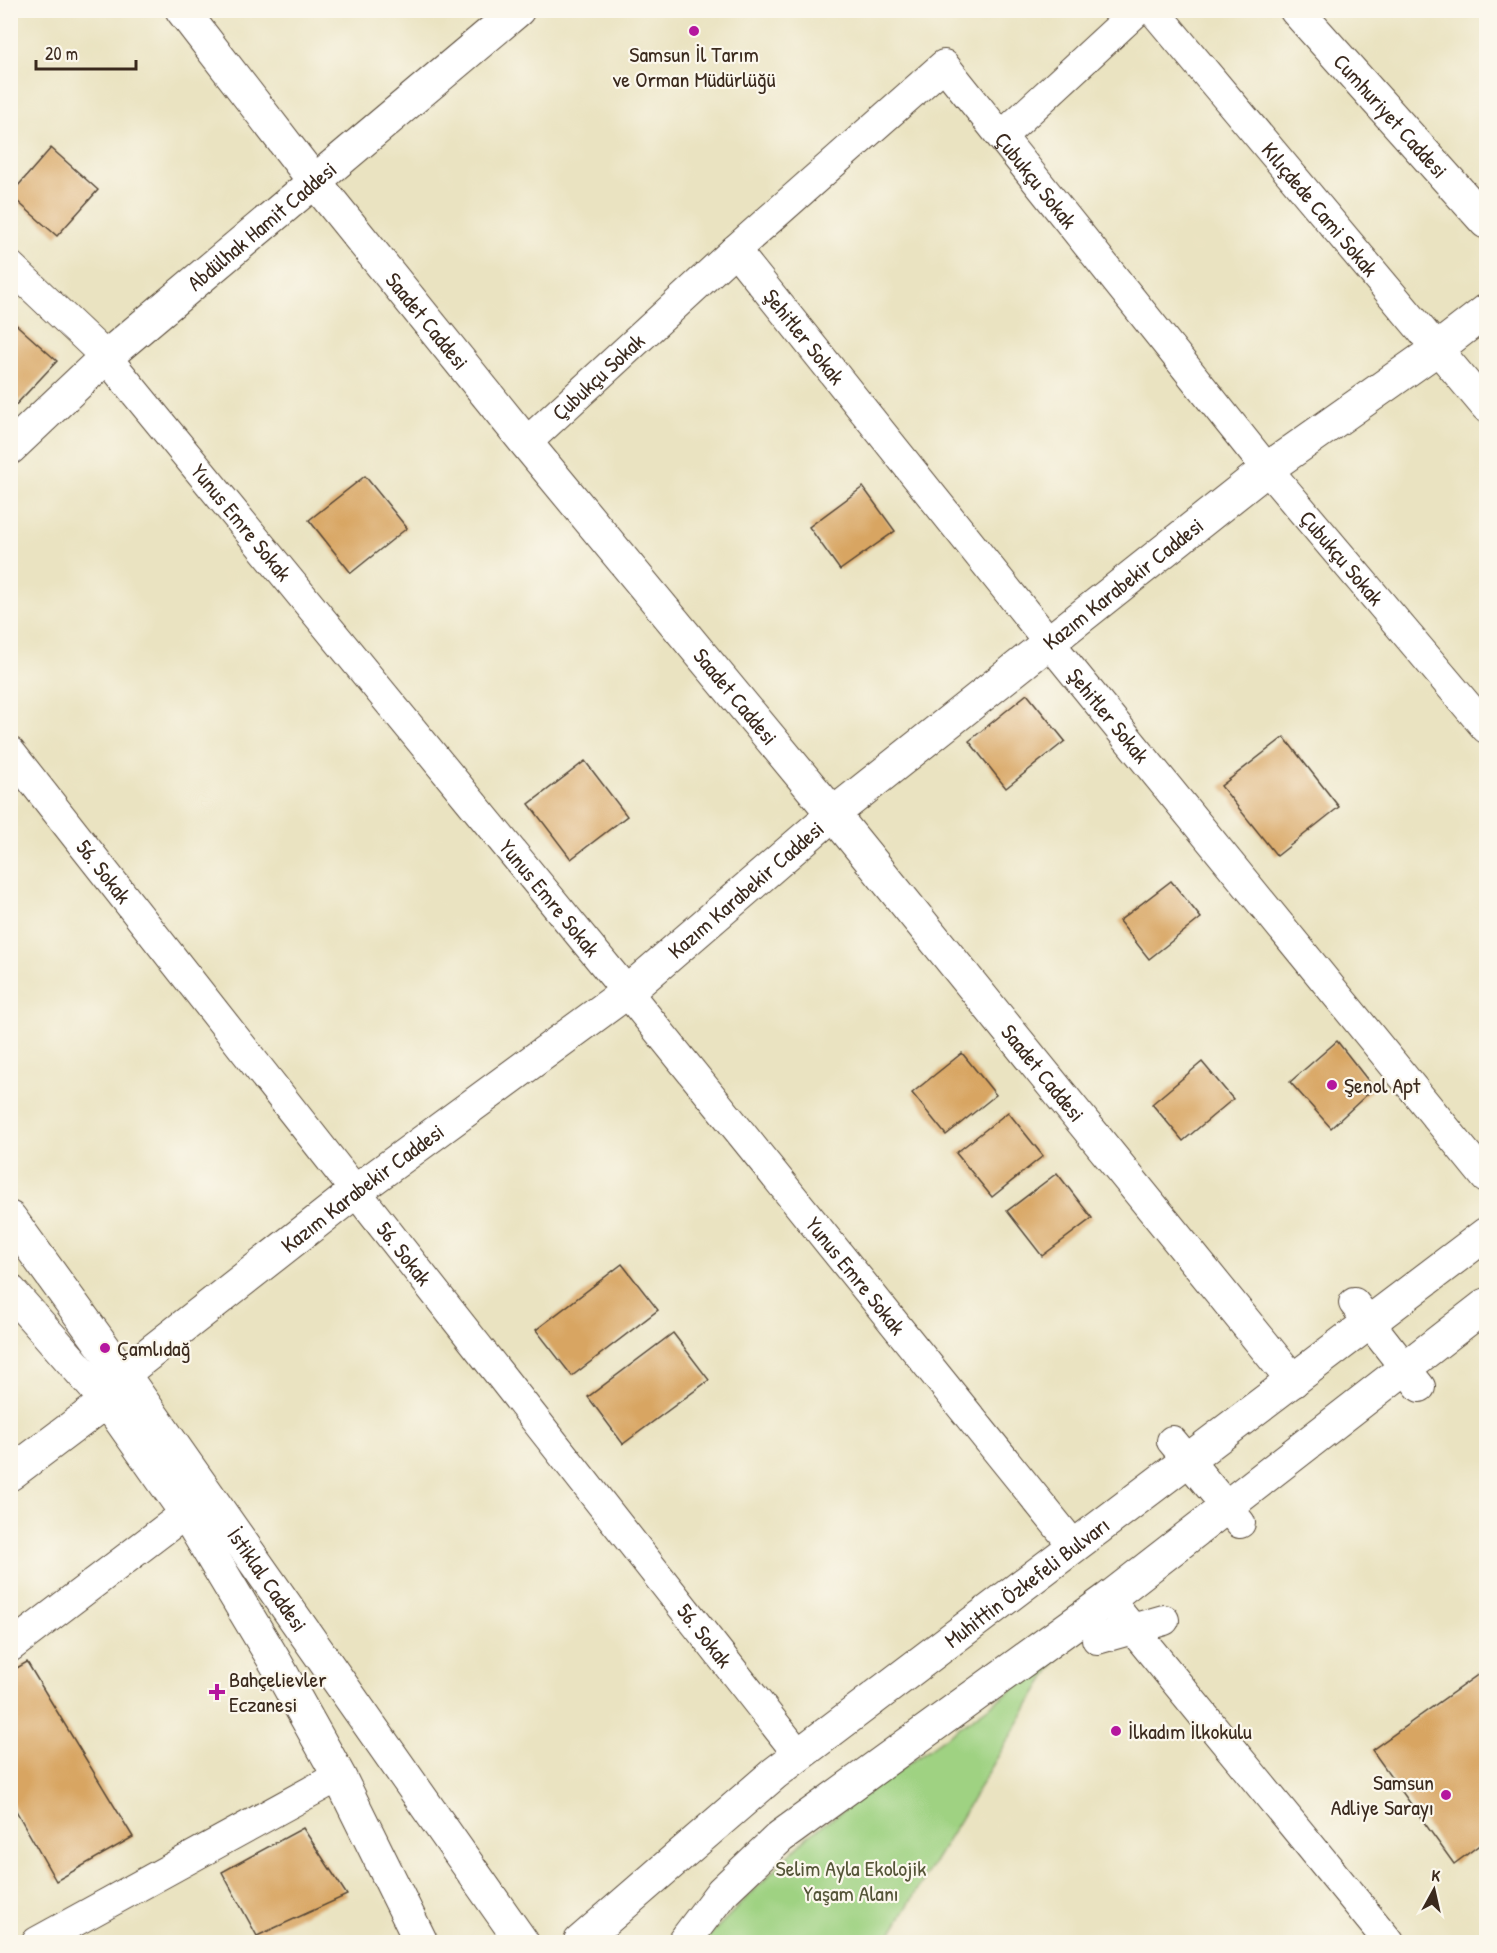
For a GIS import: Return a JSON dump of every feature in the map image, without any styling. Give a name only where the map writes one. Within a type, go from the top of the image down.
[{"type":"main road","name":"Saadet Caddesi","points":[[182,10],[315,182],[526,443],[833,814],[1293,1381]]},
{"type":"main road","name":"Abdülhak Hamit Caddesi","points":[[10,448],[106,357],[518,10]]},
{"type":"main road","name":"Cumhuriyet Caddesi","points":[[1296,10],[1486,222]]},
{"type":"main road","name":"Kazım Karabekir Caddesi","points":[[10,1474],[356,1191],[627,992],[833,814],[1048,641],[1267,469],[1437,349],[1486,311]]},
{"type":"main road","name":"İstiklal Caddesi","points":[[10,1218],[115,1388],[186,1513],[277,1665],[339,1776],[421,1942]]},
{"type":"main road","name":"Muhittin Özkefeli Bulvarı","points":[[580,1942],[775,1773],[1074,1546],[1180,1450],[1293,1381],[1362,1313],[1486,1234]]},
{"type":"main road","name":"İstiklal Caddesi","points":[[10,1291],[115,1388],[522,1942]]},
{"type":"main road","points":[[684,1942],[722,1892],[780,1837],[1108,1599],[1233,1515],[1413,1378],[1486,1305]]},
{"type":"street","points":[[1002,136],[1138,10]]},
{"type":"street","name":"Kılıçdede Cami Sokak","points":[[1154,10],[1486,407]]},
{"type":"street","name":"Çubukçu Sokak","points":[[526,443],[735,250],[944,65],[1267,469],[1486,728]]},
{"type":"street","name":"Şehitler Sokak","points":[[735,250],[1048,641],[1486,1178]]},
{"type":"street","name":"Yunus Emre Sokak","points":[[10,266],[106,357],[627,992],[1074,1546]]},
{"type":"street","name":"56. Sokak","points":[[10,752],[799,1755]]},
{"type":"street","points":[[1362,1313],[1413,1378]]},
{"type":"street","points":[[1180,1450],[1233,1515]]},
{"type":"street","points":[[10,1647],[186,1513]]},
{"type":"street","points":[[1108,1599],[1389,1942]]},
{"type":"street","points":[[1097,1639],[1164,1620]]},
{"type":"street","points":[[37,1942],[339,1776]]},
{"type":"green space","name":"Selim Ayla Ekolojik Yaşam Alanı","points":[[1058,1657],[886,1942],[703,1942],[809,1835]]},
{"type":"building","points":[[51,148],[98,190],[57,236],[10,195]]},
{"type":"building","points":[[10,319],[57,361],[10,411]]},
{"type":"building","points":[[365,476],[407,528],[351,573],[309,520]]},
{"type":"building","points":[[863,487],[895,531],[840,570],[809,527]]},
{"type":"building","points":[[1027,694],[1065,741],[1006,788],[969,741]]},
{"type":"building","points":[[1284,737],[1339,807],[1277,856],[1221,786]]},
{"type":"building","points":[[585,761],[627,816],[571,859],[529,804]]},
{"type":"building","points":[[1171,881],[1201,918],[1149,959],[1119,921]]},
{"type":"building","name":"Şenol Apt","points":[[1337,1041],[1374,1088],[1331,1128],[1290,1082]]},
{"type":"building","points":[[962,1053],[996,1095],[946,1135],[912,1093]]},
{"type":"building","points":[[1202,1062],[1233,1099],[1183,1141],[1152,1104]]},
{"type":"building","points":[[1008,1112],[1043,1156],[992,1197],[956,1153]]},
{"type":"building","points":[[1057,1173],[1092,1218],[1042,1256],[1007,1211]]},
{"type":"building","points":[[622,1264],[658,1310],[572,1376],[536,1330]]},
{"type":"building","points":[[673,1333],[709,1380],[623,1444],[588,1397]]},
{"type":"building","points":[[27,1662],[133,1837],[56,1881],[10,1800],[10,1672]]},
{"type":"building","name":"Samsun Adliye Sarayı","points":[[1486,1669],[1486,1840],[1454,1864],[1372,1750]]},
{"type":"building","points":[[303,1828],[347,1895],[257,1936],[222,1872]]},
{"type":"place","name":"Samsun İl Tarım ve Orman Müdürlüğü","points":[[694,31]]},
{"type":"place","name":"Şenol Apt","points":[[1332,1085]]},
{"type":"place","name":"Çamlıdağ","points":[[105,1348]]},
{"type":"place","name":"Bahçelievler Eczanesi","points":[[217,1692]]},
{"type":"place","name":"İlkadım İlkokulu","points":[[1116,1731]]},
{"type":"place","name":"Samsun Adliye Sarayı","points":[[1446,1795]]}]
